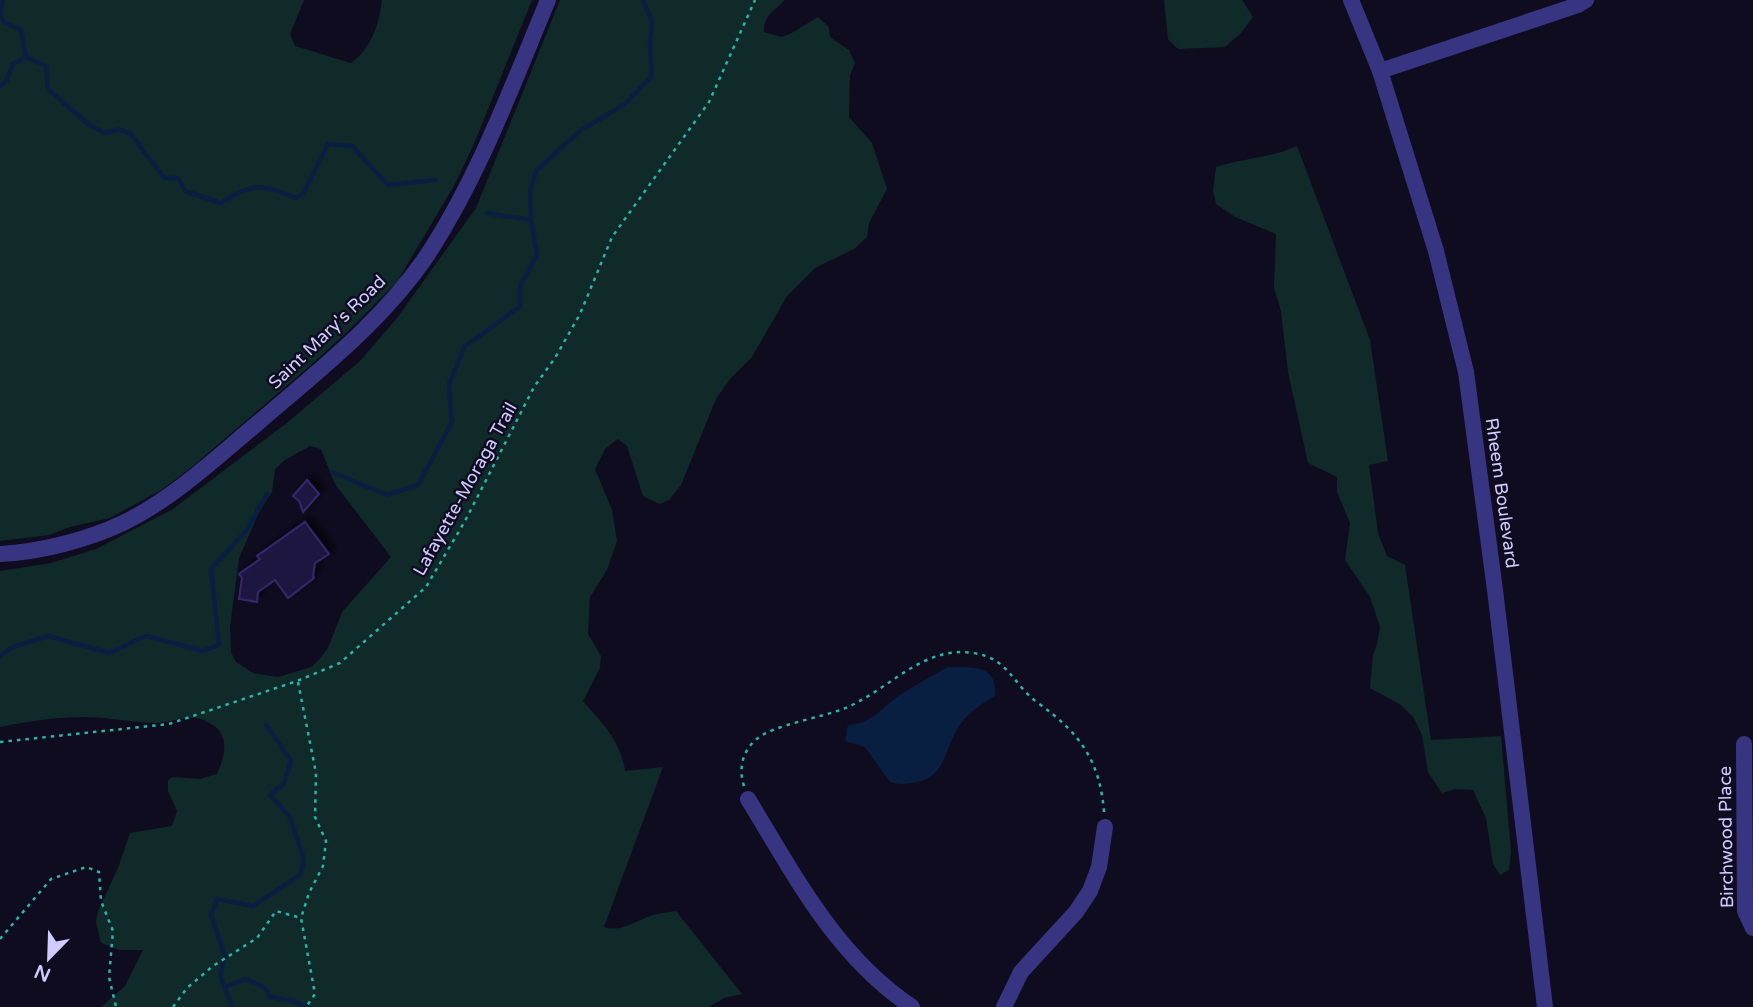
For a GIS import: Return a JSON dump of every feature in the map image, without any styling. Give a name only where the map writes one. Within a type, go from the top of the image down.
[{"type":"street","name":"Saint Mary's Road","points":[[0,554],[78,539],[122,523],[163,500],[282,402],[367,326],[427,256],[458,205],[490,138],[548,0]]},
{"type":"street","name":"Rheem Boulevard","points":[[1351,0],[1380,71],[1436,251],[1466,372],[1545,1007]]},
{"type":"street","points":[[1380,71],[1586,0]]},
{"type":"street","name":"Birchwood Place","points":[[1744,744],[1745,911],[1753,928]]},
{"type":"street","points":[[748,799],[804,891],[845,948],[869,974],[912,1007]]},
{"type":"street","points":[[1004,1007],[1021,972],[1076,912],[1090,891],[1099,867],[1105,827]]},
{"type":"path","name":"Lafayette-Moraga Trail","points":[[0,742],[169,724],[298,681],[340,663],[426,587],[466,521],[534,387],[555,358],[580,314],[612,237],[709,102],[755,0]]},
{"type":"path","points":[[748,799],[742,780],[744,754],[760,736],[861,701],[908,669],[927,660],[947,653],[970,652],[991,656],[1003,664],[1022,688],[1064,723],[1087,749],[1101,785],[1105,827]]},
{"type":"path","points":[[298,681],[316,773],[315,817],[326,841],[323,866],[309,893],[301,918],[315,994],[306,1007]]},
{"type":"path","points":[[0,939],[51,879],[86,867],[99,872],[101,901],[113,931],[109,977],[117,1007]]},
{"type":"path","points":[[173,1007],[187,988],[213,966],[257,938],[276,911],[301,918]]},
{"type":"green space","points":[[0,0],[304,0],[290,34],[295,46],[351,63],[364,50],[373,35],[382,0],[532,0],[455,184],[397,282],[312,364],[163,489],[110,518],[49,535],[0,541]]},
{"type":"green space","points":[[560,0],[785,0],[768,17],[764,32],[781,37],[818,17],[829,27],[830,37],[849,50],[855,63],[850,76],[849,117],[872,143],[887,189],[869,223],[867,237],[854,249],[815,268],[787,296],[752,357],[730,379],[716,399],[681,485],[669,500],[659,504],[643,496],[627,446],[618,439],[605,449],[595,469],[612,510],[617,541],[607,570],[590,597],[588,634],[601,656],[600,668],[583,701],[615,741],[625,771],[663,767],[604,927],[623,927],[653,915],[676,911],[742,994],[724,998],[709,1007],[101,1007],[125,986],[143,950],[119,950],[101,943],[96,922],[130,833],[172,826],[177,811],[168,791],[168,780],[173,777],[200,779],[217,774],[224,755],[224,742],[219,730],[213,725],[192,718],[156,723],[75,717],[0,727],[0,571],[51,563],[96,549],[173,509],[288,422],[360,361],[397,318],[476,208]],"holes":[[[310,446],[321,449],[335,484],[391,557],[342,612],[328,648],[311,667],[278,677],[253,673],[236,662],[231,652],[230,627],[239,558],[260,510],[272,492],[275,469]]]},
{"type":"green space","points":[[1164,0],[1242,0],[1253,17],[1225,47],[1178,49],[1168,39]]},
{"type":"green space","points":[[1297,146],[1370,340],[1388,461],[1369,465],[1378,533],[1387,556],[1405,565],[1431,740],[1501,736],[1511,852],[1509,870],[1500,875],[1493,864],[1486,818],[1473,790],[1455,789],[1442,793],[1428,772],[1422,735],[1414,718],[1401,705],[1370,688],[1373,655],[1380,627],[1370,597],[1345,560],[1350,523],[1337,492],[1337,477],[1308,463],[1288,372],[1281,311],[1274,288],[1276,234],[1235,217],[1216,204],[1213,190],[1216,167]]},
{"type":"water","points":[[948,667],[974,668],[988,673],[995,686],[995,696],[965,718],[939,768],[933,774],[913,783],[890,782],[865,747],[845,741],[848,725],[864,722],[900,695]]},
{"type":"building","points":[[307,480],[319,494],[303,512],[299,501],[293,496]]},
{"type":"building","points":[[305,522],[329,554],[315,563],[314,578],[288,598],[275,580],[258,592],[257,602],[239,599],[242,578],[239,574],[260,559],[257,556]]},
{"type":"waterway","points":[[3,0],[0,13],[4,22],[21,30],[26,57],[46,66],[48,89],[89,125],[105,133],[119,129],[131,134],[164,178],[178,178],[185,191],[221,203],[257,187],[295,198],[303,194],[328,144],[352,146],[388,185],[435,180]]},
{"type":"waterway","points":[[332,472],[387,495],[418,485],[452,422],[449,384],[465,346],[520,307],[520,286],[537,255],[530,192],[536,171],[581,130],[625,104],[652,76],[652,21],[643,0]]},
{"type":"waterway","points":[[0,86],[6,82],[13,64],[26,57]]},
{"type":"waterway","points":[[487,213],[531,220]]},
{"type":"waterway","points":[[0,656],[13,647],[48,636],[109,653],[146,636],[203,651],[219,645],[211,569],[246,531],[267,494]]},
{"type":"waterway","points":[[232,1007],[220,975],[225,956],[211,915],[217,899],[253,906],[300,875],[304,860],[290,817],[270,795],[284,783],[291,761],[266,725]]},
{"type":"waterway","points":[[225,987],[246,979],[264,987],[270,997],[293,1001],[307,1007]]}]
